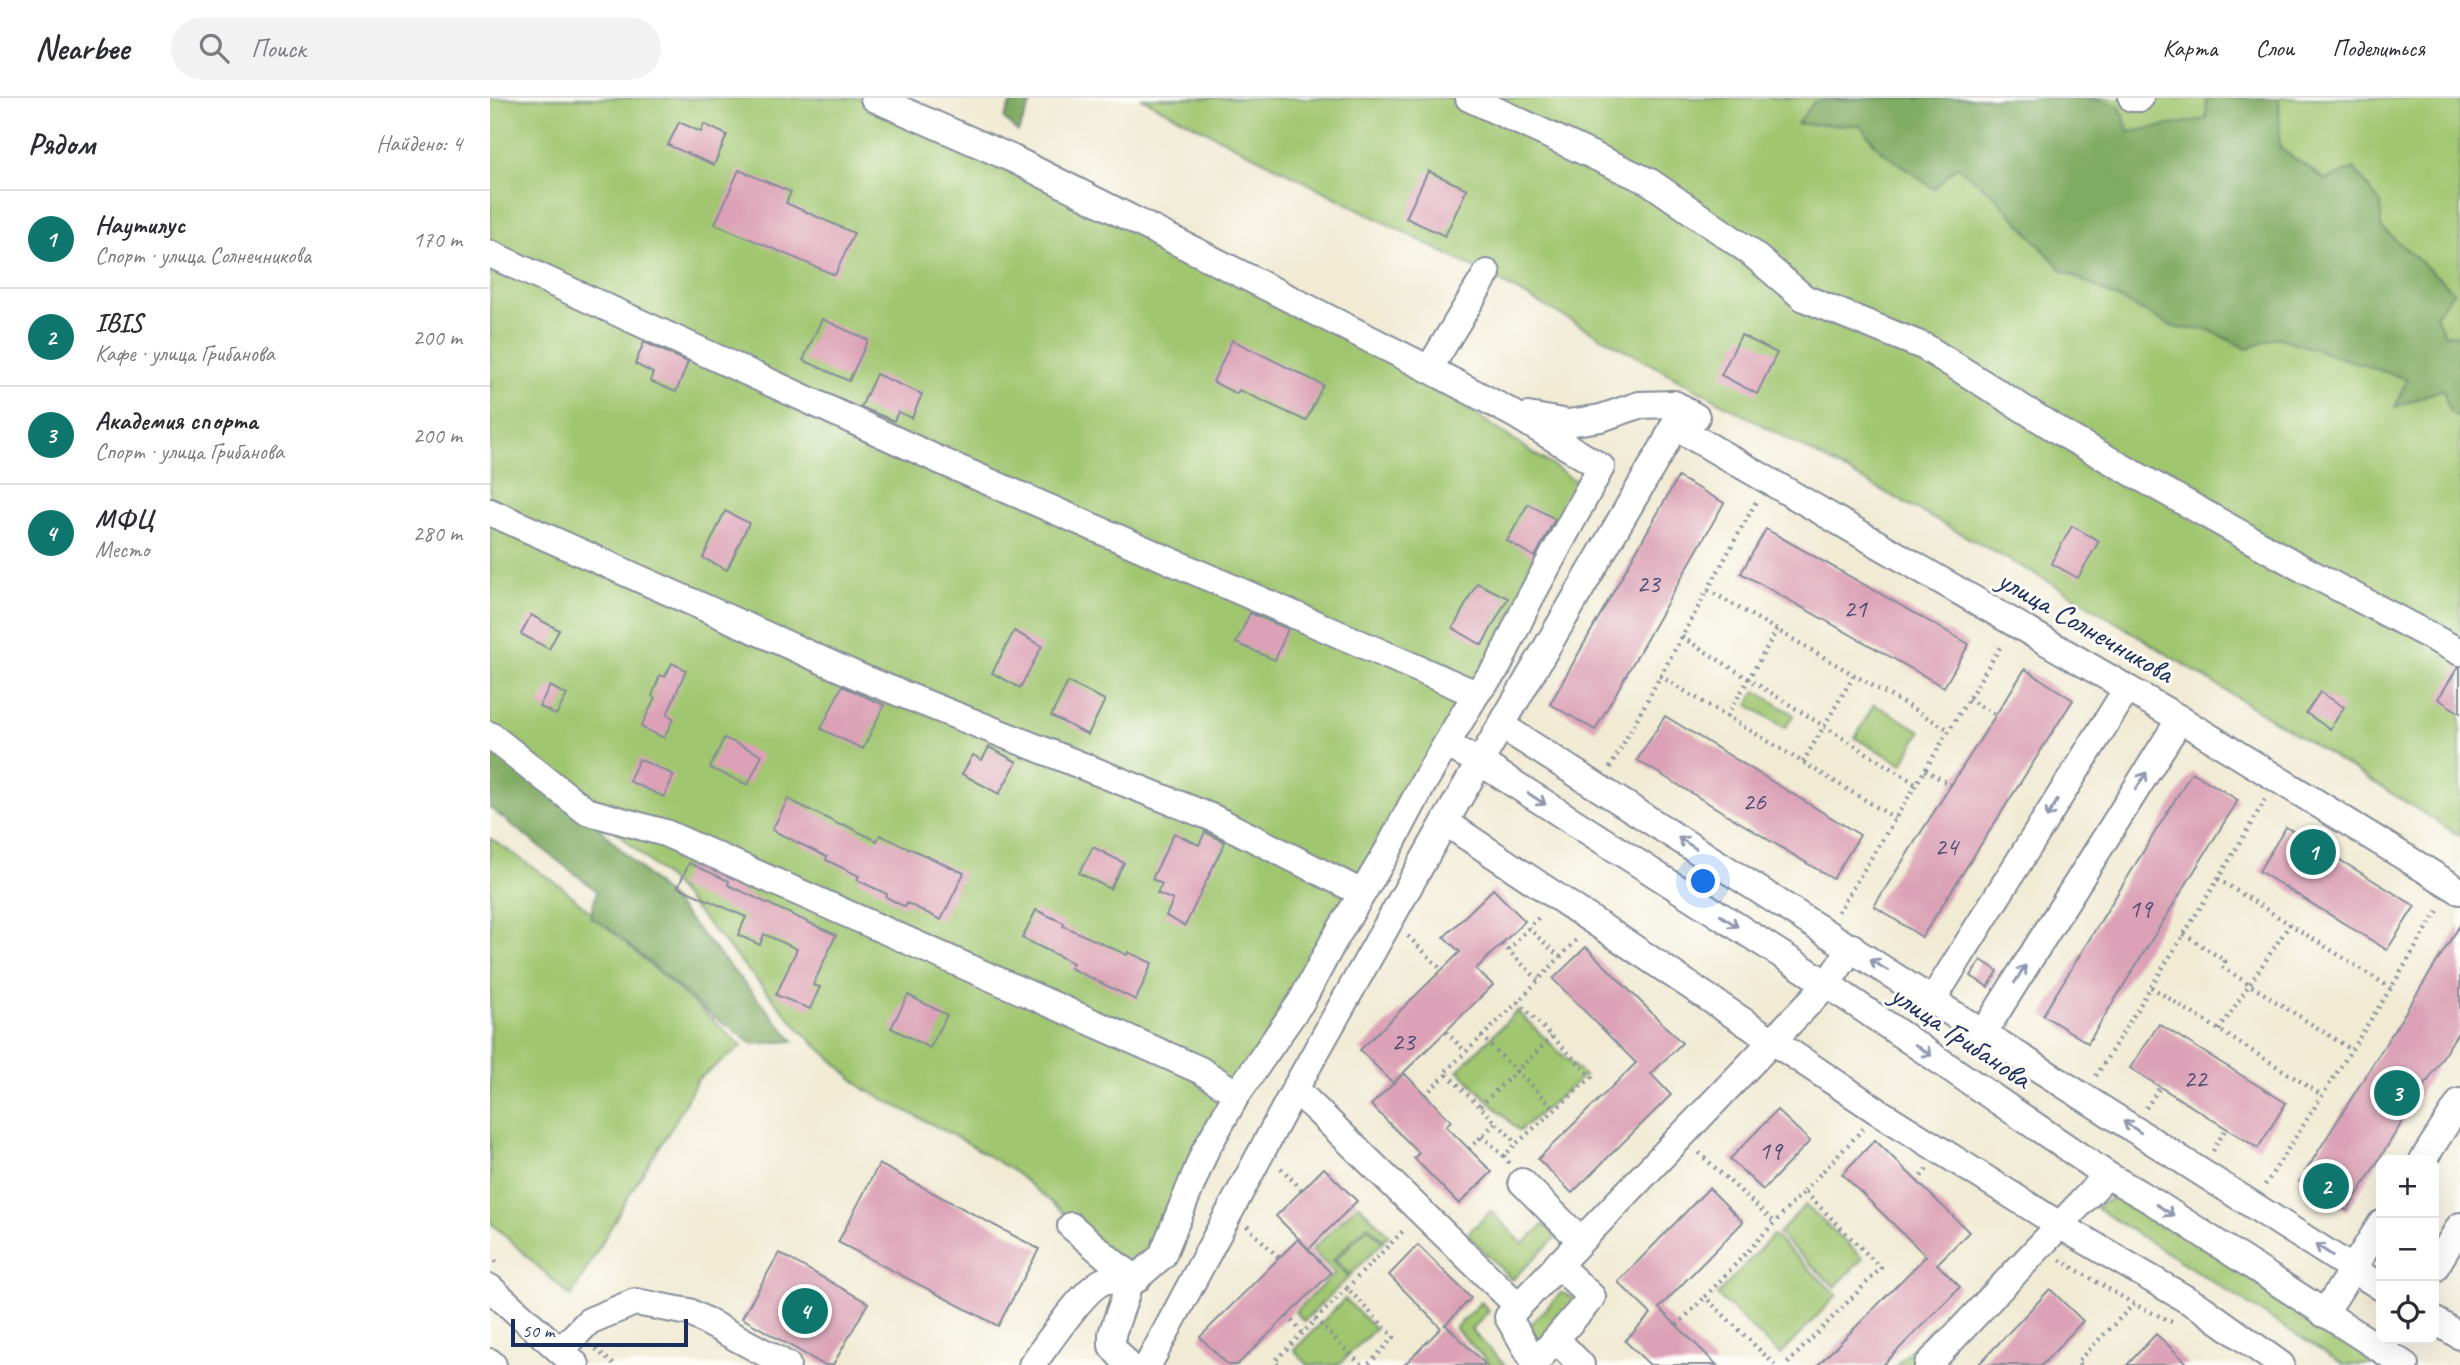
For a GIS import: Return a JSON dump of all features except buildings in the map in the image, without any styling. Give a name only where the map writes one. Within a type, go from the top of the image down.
[{"type":"street","points":[[874,98],[1013,159],[1429,369],[1514,414],[1601,467],[1528,602],[1498,666],[1476,694],[1301,1002],[1237,1094],[1205,1151],[1162,1256],[1131,1284],[1112,1334],[1112,1346],[1128,1365]]},
{"type":"street","points":[[1469,98],[1650,182],[1749,251],[1804,298],[1925,347],[2078,442],[2305,570],[2460,652]]},
{"type":"street","points":[[2132,98],[2140,98]]},
{"type":"street","points":[[490,254],[939,460],[1476,694]]},
{"type":"street","points":[[1429,369],[1487,273]]},
{"type":"street","points":[[1148,1365],[1295,1089],[1678,417],[1674,404],[1639,405],[1601,418],[1568,423],[1514,414]]},
{"type":"street","name":"улица Солнечникова","points":[[1678,417],[1733,459],[2180,719],[2456,889]]},
{"type":"street","points":[[490,512],[862,678],[1213,818],[1362,893]]},
{"type":"street","points":[[1933,999],[2127,689]]},
{"type":"street","points":[[1984,1031],[2180,719]]},
{"type":"street","name":"улица Грибанова","points":[[1502,726],[2376,1283]]},
{"type":"street","points":[[490,735],[586,811],[665,833],[1200,1070],[1237,1094]]},
{"type":"street","name":"улица Грибанова","points":[[1447,745],[1480,762],[1827,984],[2107,1175],[2152,1201],[2325,1314],[2393,1352]]},
{"type":"street","points":[[1445,822],[1879,1112],[2060,1226],[2203,1309],[2281,1365]]},
{"type":"street","points":[[1558,1264],[1592,1297],[1534,1364],[1508,1317],[1518,1306],[1558,1264],[1680,1136],[1827,984],[1852,947]]},
{"type":"street","points":[[1295,1089],[1518,1306]]},
{"type":"street","points":[[2426,1155],[2460,1102]]},
{"type":"street","points":[[1928,1365],[2107,1175]]},
{"type":"street","points":[[1522,1182],[1569,1229]]},
{"type":"street","points":[[1070,1226],[1115,1264],[1131,1284]]},
{"type":"street","points":[[2439,1261],[2460,1227]]},
{"type":"street","points":[[2325,1314],[2376,1232]]},
{"type":"street","points":[[1032,1365],[1068,1315],[1098,1284],[1104,1280],[1112,1280],[1131,1284]]},
{"type":"street","points":[[490,1288],[569,1358],[589,1321],[635,1302],[689,1312],[787,1365]]},
{"type":"street","points":[[2439,1323],[2460,1336]]},
{"type":"street","points":[[1556,1339],[1581,1365]]},
{"type":"path","points":[[1609,768],[1758,499]]},
{"type":"path","points":[[1708,590],[1950,730]]},
{"type":"path","points":[[1727,716],[1777,630]]},
{"type":"path","points":[[1682,637],[1916,784]]},
{"type":"path","points":[[1838,912],[2002,643]]},
{"type":"path","points":[[1803,762],[1854,675]]},
{"type":"path","points":[[1660,676],[1895,818]]},
{"type":"path","points":[[1968,699],[1996,715]]},
{"type":"path","points":[[1925,770],[1951,785]]},
{"type":"path","points":[[2095,1077],[2265,799]]},
{"type":"path","points":[[2218,879],[2391,988]]},
{"type":"path","points":[[2265,1185],[2456,889]]},
{"type":"path","points":[[1508,950],[1542,914]]},
{"type":"path","points":[[2219,1030],[2290,924]]},
{"type":"path","points":[[1528,928],[1560,957]]},
{"type":"path","points":[[1401,929],[1442,970]]},
{"type":"path","points":[[2184,934],[2225,961],[2222,967],[2351,1050]]},
{"type":"path","points":[[1425,1095],[1447,1074],[1445,1072],[1465,1051],[1518,1002],[1578,937]]},
{"type":"path","points":[[1502,944],[1538,980]]},
{"type":"path","points":[[2151,987],[2322,1095]]},
{"type":"path","points":[[1447,1074],[1517,1143],[1592,1077],[1518,1002]]},
{"type":"path","points":[[1446,1032],[1465,1051]]},
{"type":"path","points":[[1481,1036],[1555,1109]]},
{"type":"path","points":[[1480,1106],[1552,1037]]},
{"type":"path","points":[[2146,1109],[2160,1087]]},
{"type":"path","points":[[1676,1325],[1879,1112]]},
{"type":"path","points":[[1469,1149],[1496,1122]]},
{"type":"path","points":[[2213,1152],[2226,1128]]},
{"type":"path","points":[[1482,1136],[1504,1156]]},
{"type":"path","points":[[1680,1136],[1774,1222]]},
{"type":"path","points":[[1272,1160],[1302,1190]]},
{"type":"path","points":[[1917,1182],[1931,1164]]},
{"type":"path","points":[[1786,1365],[1881,1268],[1804,1191]]},
{"type":"path","points":[[1239,1218],[1279,1258]]},
{"type":"path","points":[[1278,1365],[1275,1361],[1302,1332],[1404,1231]]},
{"type":"path","points":[[2039,1247],[2134,1304],[2175,1324]]},
{"type":"path","points":[[1356,1269],[1360,1274]]},
{"type":"path","points":[[1347,1288],[1394,1337],[1368,1365]]},
{"type":"path","points":[[1705,1297],[1775,1365]]},
{"type":"path","points":[[2077,1364],[2134,1304]]},
{"type":"path","points":[[1287,1316],[1302,1332]]},
{"type":"path","points":[[1315,1319],[1361,1365]]},
{"type":"path","points":[[1375,1360],[1381,1365]]},
{"type":"green space","points":[[490,98],[862,98],[1376,348],[1583,486],[1147,1273],[1117,1257],[1016,1173],[964,1141],[864,1089],[803,1033],[671,882],[586,803],[490,727]]},
{"type":"green space","points":[[1013,98],[1033,98],[1018,132],[1004,119]]},
{"type":"green space","points":[[1141,98],[2460,98],[2460,836],[2064,590],[1486,274]]},
{"type":"green space","points":[[1864,98],[2084,98],[2119,105],[2129,132],[2206,119],[2207,98],[2279,98],[2280,148],[2326,180],[2354,168],[2381,204],[2381,227],[2454,291],[2436,315],[2444,334],[2460,335],[2460,419],[2449,411],[2443,389],[2395,407],[2407,379],[2277,337],[2247,349],[2209,330],[2176,328],[2062,270],[1993,194],[1957,166],[1934,189],[1879,149],[1860,125],[1797,124],[1814,102]]},
{"type":"green space","points":[[1756,691],[1794,715],[1785,728],[1748,705]]},
{"type":"green space","points":[[1874,704],[1921,731],[1902,764],[1855,738]]},
{"type":"green space","points":[[490,739],[585,814],[671,899],[794,1041],[753,1044],[707,1012],[609,928],[590,917],[597,891],[490,808]]},
{"type":"green space","points":[[490,838],[562,887],[742,1046],[697,1080],[571,1297],[490,1222]]},
{"type":"green space","points":[[1517,1011],[1584,1076],[1519,1131],[1458,1070]]},
{"type":"green space","points":[[2115,1197],[2133,1200],[2385,1365],[2344,1365],[2095,1207]]},
{"type":"green space","points":[[1358,1204],[1389,1235],[1383,1240],[1368,1225],[1333,1260],[1349,1277],[1304,1321],[1295,1312],[1335,1273],[1312,1250]]},
{"type":"green space","points":[[1805,1205],[1863,1258],[1835,1287],[1778,1234]]},
{"type":"green space","points":[[1491,1211],[1523,1244],[1544,1224],[1557,1236],[1512,1280],[1467,1234]]},
{"type":"green space","points":[[1368,1227],[1383,1242],[1350,1275],[1335,1260]]},
{"type":"green space","points":[[1773,1235],[1837,1295],[1780,1355],[1717,1295]]},
{"type":"green space","points":[[1561,1293],[1571,1296],[1576,1307],[1545,1340],[1533,1336],[1530,1325]]},
{"type":"green space","points":[[1345,1299],[1375,1329],[1338,1365],[1308,1365],[1294,1350]]},
{"type":"green space","points":[[1481,1302],[1489,1311],[1471,1330],[1505,1365],[1487,1365],[1489,1363],[1455,1328]]},
{"type":"green space","points":[[1935,1325],[1941,1331],[1909,1365],[1896,1365]]},
{"type":"place","name":"Наутилус","points":[[2313,852]]},
{"type":"place","name":"Академия спорта","points":[[2397,1093]]},
{"type":"place","name":"IBIS","points":[[2326,1186]]},
{"type":"place","name":"МФЦ","points":[[805,1311]]}]
